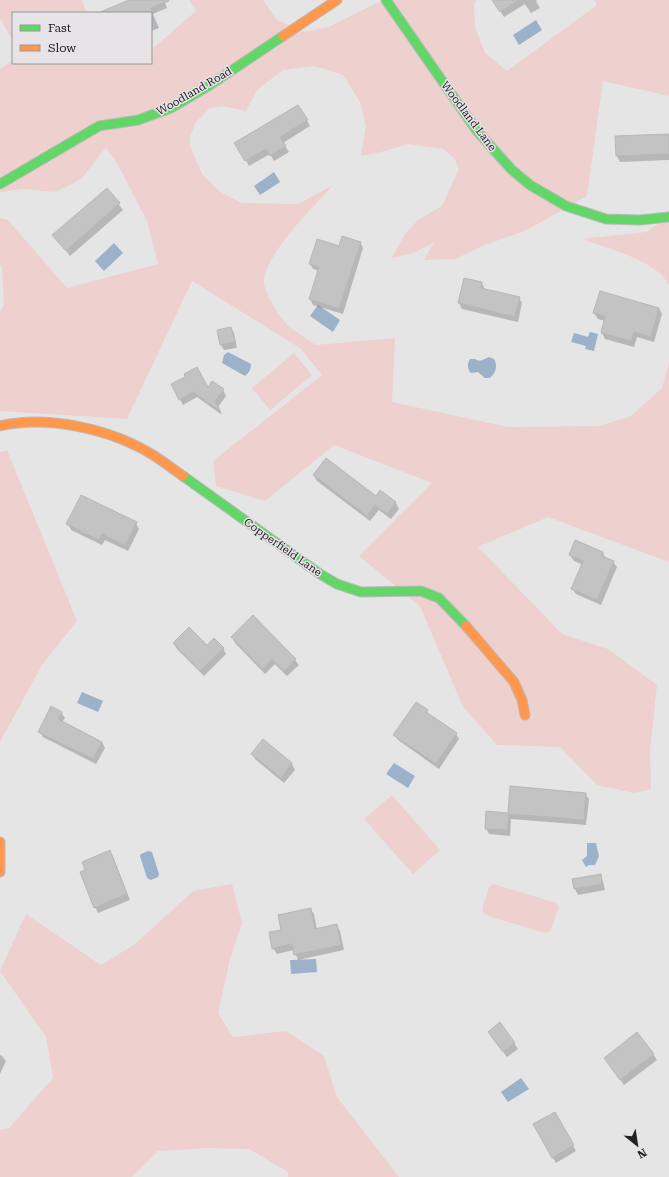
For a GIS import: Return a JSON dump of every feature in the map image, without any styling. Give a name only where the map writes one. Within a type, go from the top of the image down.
[{"type":"street","name":"Woodland Road","points":[[0,184],[99,126],[138,120],[171,108],[210,85],[337,0]]},
{"type":"street","name":"Woodland Lane","points":[[386,0],[478,131],[512,170],[530,185],[566,206],[606,219],[640,220],[669,217]]},
{"type":"street","name":"Copperfield Lane","points":[[0,426],[41,422],[75,425],[92,429],[137,446],[153,455],[320,574],[337,584],[360,592],[422,591],[439,598],[477,638],[514,682],[522,700],[525,715]]},
{"type":"street","points":[[0,842],[0,872]]},
{"type":"shaded area","points":[[0,0],[82,0],[86,12],[12,12],[12,39],[0,18]]},
{"type":"shaded area","points":[[189,0],[263,0],[277,20],[304,32],[329,27],[383,0],[476,0],[474,3],[475,27],[485,53],[507,71],[597,5],[594,0],[669,0],[669,96],[603,81],[587,196],[527,230],[482,246],[455,259],[424,260],[434,242],[414,253],[392,258],[405,234],[418,220],[442,206],[459,169],[454,158],[443,149],[409,144],[361,156],[366,126],[360,102],[343,75],[315,66],[283,70],[257,90],[246,111],[222,106],[210,108],[196,122],[190,137],[190,146],[202,174],[219,191],[242,203],[298,204],[333,185],[292,230],[273,257],[267,269],[264,281],[265,286],[278,313],[287,324],[316,345],[395,338],[392,402],[508,427],[599,426],[631,416],[662,388],[669,363],[669,562],[548,517],[478,547],[562,634],[608,649],[657,685],[650,751],[651,789],[634,793],[597,785],[560,747],[497,745],[463,707],[420,606],[359,556],[432,483],[334,445],[265,501],[216,486],[213,461],[322,375],[300,348],[192,281],[127,419],[0,411],[0,313],[4,304],[2,268],[0,264],[0,218],[8,220],[67,288],[158,264],[147,221],[117,163],[106,147],[83,177],[55,192],[24,189],[0,192],[0,69],[12,61],[12,64],[152,64],[152,49],[196,11]]},
{"type":"shaded area","points":[[669,217],[669,285],[654,269],[643,262],[582,239],[646,232]]},
{"type":"shaded area","points":[[294,353],[312,375],[270,410],[252,388]]},
{"type":"shaded area","points":[[7,450],[77,621],[42,665],[0,742],[0,452]]},
{"type":"shaded area","points":[[392,795],[440,850],[413,874],[364,819]]},
{"type":"shaded area","points":[[232,884],[242,923],[230,959],[218,1013],[233,1037],[286,1031],[324,1056],[337,1097],[399,1177],[288,1177],[288,1172],[249,1149],[208,1148],[158,1151],[132,1177],[0,1177],[0,1130],[9,1128],[53,1078],[46,1037],[0,971],[26,914],[101,965],[135,944],[193,891]]},
{"type":"shaded area","points":[[494,884],[556,903],[559,907],[550,931],[545,933],[485,915],[482,910],[489,887]]},
{"type":"water","points":[[536,20],[542,30],[519,45],[513,35]]},
{"type":"water","points":[[274,172],[280,182],[260,195],[254,186]]},
{"type":"water","points":[[114,243],[123,253],[104,271],[95,261]]},
{"type":"water","points":[[318,305],[340,320],[333,332],[310,316]]},
{"type":"water","points":[[590,332],[598,334],[594,351],[585,349],[586,346],[571,342],[574,333],[588,337]]},
{"type":"water","points":[[228,352],[251,364],[248,374],[245,376],[222,363],[224,355]]},
{"type":"water","points":[[489,357],[494,359],[496,367],[494,374],[490,378],[485,378],[478,372],[471,373],[468,366],[470,359],[480,361]]},
{"type":"water","points":[[82,692],[103,701],[98,712],[77,703]]},
{"type":"water","points":[[394,763],[415,776],[408,788],[386,774]]},
{"type":"water","points":[[587,843],[596,843],[599,856],[595,865],[589,865],[586,867],[582,860],[587,856]]},
{"type":"water","points":[[148,851],[152,852],[159,874],[158,877],[151,880],[147,878],[140,856]]},
{"type":"water","points":[[316,959],[317,972],[291,974],[290,960]]},
{"type":"water","points":[[521,1078],[529,1089],[508,1102],[501,1092]]},
{"type":"building","points":[[129,0],[169,0],[151,8],[153,13],[100,12]]},
{"type":"building","points":[[492,0],[519,0],[500,12]]},
{"type":"building","points":[[298,105],[308,120],[280,137],[286,146],[270,156],[266,149],[245,161],[234,143]]},
{"type":"building","points":[[669,134],[669,154],[616,156],[615,136]]},
{"type":"building","points":[[107,188],[120,203],[66,251],[52,235]]},
{"type":"building","points":[[342,236],[361,242],[339,309],[309,299],[319,267],[309,264],[317,239],[339,246]]},
{"type":"building","points":[[464,278],[482,282],[481,288],[520,297],[515,317],[458,303]]},
{"type":"building","points":[[600,291],[659,308],[651,337],[634,332],[631,341],[601,333],[605,316],[593,313]]},
{"type":"building","points":[[231,327],[235,342],[220,345],[217,330]]},
{"type":"building","points":[[197,367],[208,387],[212,381],[224,389],[215,401],[221,412],[193,392],[179,400],[171,384],[185,377],[184,374]]},
{"type":"building","points":[[326,458],[376,496],[380,490],[396,502],[387,514],[375,505],[367,516],[313,475]]},
{"type":"building","points":[[81,495],[137,522],[125,546],[102,534],[99,540],[66,524]]},
{"type":"building","points":[[575,540],[603,552],[602,556],[614,561],[597,600],[571,589],[583,561],[569,555]]},
{"type":"building","points":[[253,615],[296,659],[284,671],[272,659],[262,669],[231,637]]},
{"type":"building","points":[[189,627],[207,645],[214,638],[224,648],[200,671],[173,643]]},
{"type":"building","points":[[416,702],[428,710],[426,712],[457,733],[436,764],[393,735]]},
{"type":"building","points":[[51,706],[62,712],[58,719],[102,742],[93,759],[38,732]]},
{"type":"building","points":[[263,739],[292,763],[281,778],[251,754]]},
{"type":"building","points":[[510,786],[586,793],[584,820],[509,814],[507,830],[485,829],[486,811],[508,813]]},
{"type":"building","points":[[110,850],[127,894],[94,908],[80,872],[85,870],[82,862]]},
{"type":"building","points":[[601,874],[602,884],[574,889],[572,879]]},
{"type":"building","points":[[311,908],[315,929],[337,924],[341,945],[294,955],[292,944],[272,949],[269,932],[281,930],[278,915]]},
{"type":"building","points":[[500,1022],[515,1043],[503,1052],[488,1032]]},
{"type":"building","points":[[637,1032],[654,1054],[620,1080],[604,1058]]},
{"type":"building","points":[[555,1112],[574,1145],[552,1158],[533,1124]]},
{"type":"traffic: fast","points":[[386,0],[477,131],[512,170],[530,185],[566,206],[606,219],[640,220],[669,217]]},
{"type":"traffic: fast","points":[[0,184],[99,126],[138,120],[171,108],[210,85],[283,36]]},
{"type":"traffic: fast","points":[[183,476],[320,574],[337,584],[361,592],[421,591],[439,598],[466,626]]},
{"type":"traffic: slow","points":[[283,36],[337,0]]},
{"type":"traffic: slow","points":[[0,426],[38,422],[58,423],[99,431],[118,438],[153,455],[183,476]]},
{"type":"traffic: slow","points":[[466,626],[514,682],[522,700],[525,715]]},
{"type":"traffic: slow","points":[[0,842],[0,872]]}]
